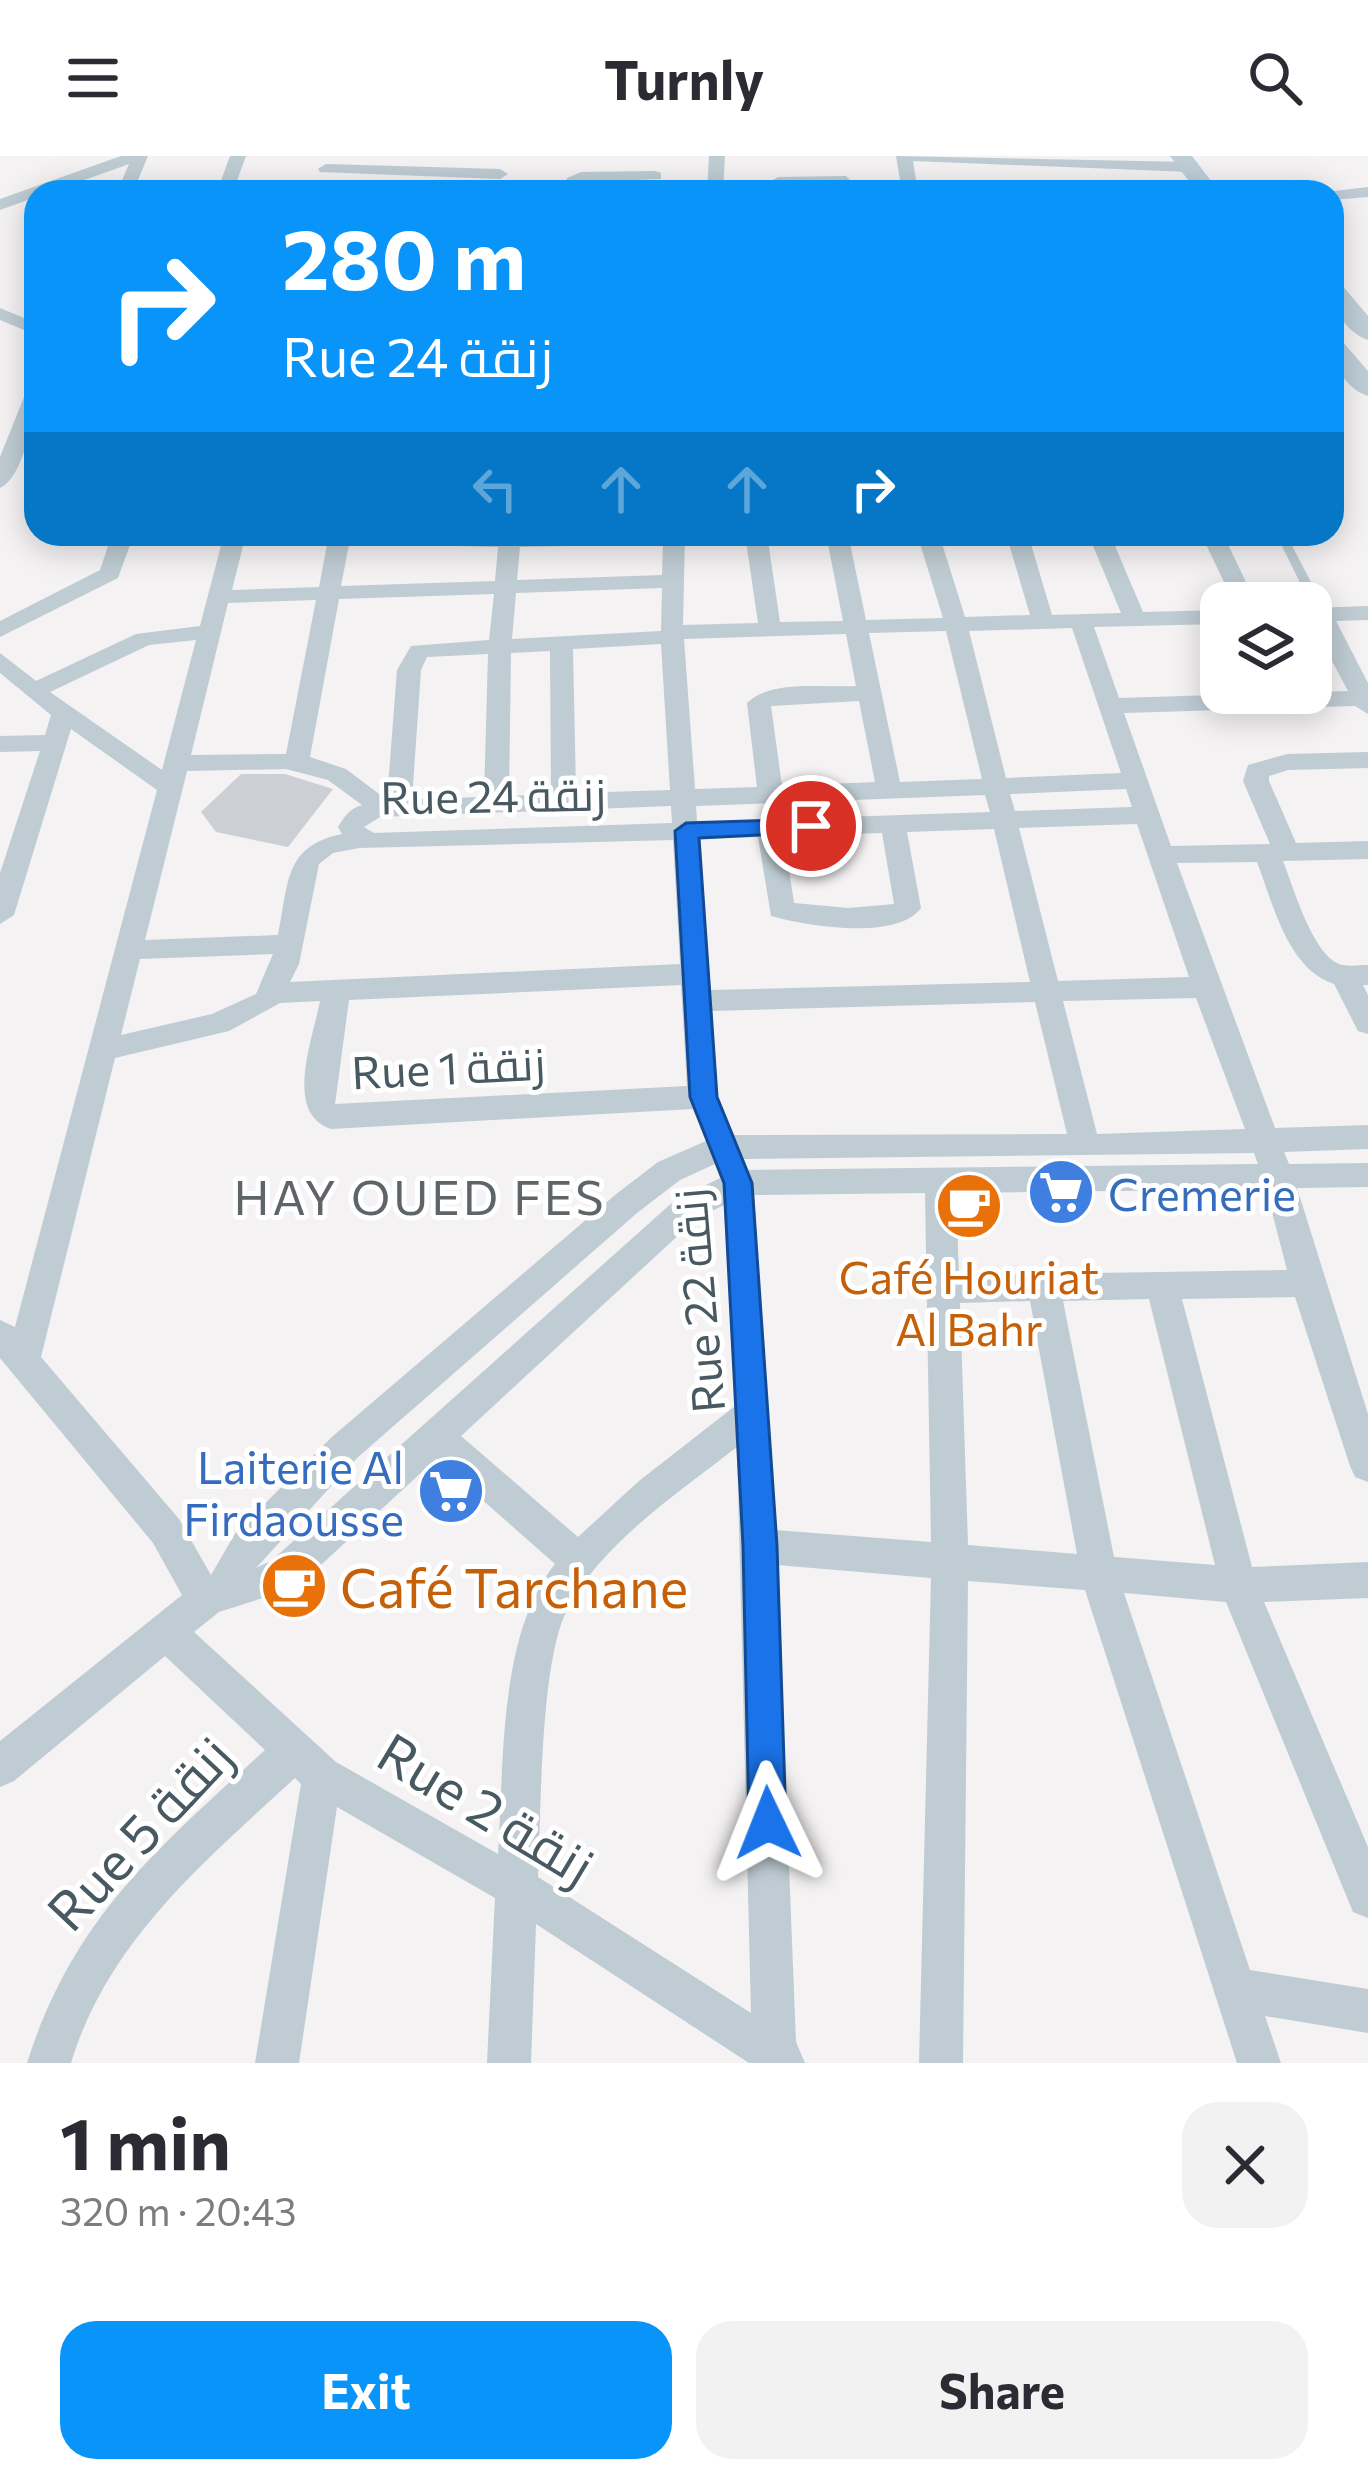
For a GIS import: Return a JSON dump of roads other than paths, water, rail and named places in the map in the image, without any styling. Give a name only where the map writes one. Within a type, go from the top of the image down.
[{"type":"street","points":[[70,180],[138,156]]},
{"type":"street","points":[[904,156],[1185,162]]},
{"type":"street","points":[[327,163],[380,164],[437,173],[502,170]]},
{"type":"street","points":[[434,180],[437,173]]},
{"type":"street","points":[[575,180],[612,180]]},
{"type":"street","points":[[1344,359],[1368,388]]},
{"type":"street","points":[[0,482],[24,422]]},
{"type":"street","points":[[0,630],[100,582],[110,573],[119,546]]},
{"type":"street","points":[[213,1596],[166,1531],[12,1346],[104,1050],[232,546]]},
{"type":"street","points":[[298,761],[338,546]]},
{"type":"street","points":[[496,805],[500,648],[509,546]]},
{"type":"street","name":"Rue 22 زنقة","points":[[673,546],[670,581],[703,1097],[738,1183],[760,1546],[779,2060]]},
{"type":"street","points":[[757,546],[770,630]]},
{"type":"street","points":[[840,546],[890,790]]},
{"type":"street","points":[[932,546],[956,625],[1085,1146]]},
{"type":"street","points":[[1021,546],[1043,622]]},
{"type":"street","points":[[1104,546],[1135,620]]},
{"type":"street","points":[[1218,546],[1235,582]]},
{"type":"street","points":[[218,597],[670,581]]},
{"type":"street","points":[[1332,615],[1368,614]]},
{"type":"street","points":[[0,660],[64,713],[172,775],[298,761],[351,779],[390,808],[412,658],[432,649],[770,630],[1200,618]]},
{"type":"street","points":[[1081,621],[1206,987],[1279,1179],[1307,1282],[1368,1466]]},
{"type":"street","points":[[33,691],[145,639],[209,632]]},
{"type":"street","points":[[561,641],[564,802]]},
{"type":"street","points":[[1109,706],[1367,701],[1332,641]]},
{"type":"street","points":[[770,794],[759,703],[770,697],[871,693]]},
{"type":"street","points":[[0,916],[10,843],[64,713]]},
{"type":"street","points":[[0,744],[54,743]]},
{"type":"street","points":[[1368,760],[1287,762],[1257,771],[1256,781],[1305,945],[1319,966],[1350,975],[1368,1023]]},
{"type":"street","name":"Rue 24 زنقة","points":[[1134,781],[770,794],[686,814],[374,842],[359,839],[352,827],[354,820],[390,808],[564,802],[686,814],[770,828],[1146,814]]},
{"type":"street","points":[[770,828],[781,909],[816,916],[897,917],[908,908],[893,824]]},
{"type":"street","points":[[273,993],[307,860],[325,846],[359,839]]},
{"type":"street","points":[[1162,855],[1368,850]]},
{"type":"street","points":[[128,950],[289,944]]},
{"type":"street","points":[[104,1050],[241,1016],[273,993],[695,987],[1044,992],[1206,987]]},
{"type":"street","name":"Rue 1 زنقة","points":[[336,991],[318,1096],[321,1110],[332,1117],[703,1097]]},
{"type":"street","points":[[0,1767],[164,1630],[213,1596],[249,1544],[362,1433],[669,1171],[722,1147],[1085,1146],[1368,1137]]},
{"type":"street","points":[[213,1596],[262,1585],[284,1574],[685,1210],[738,1183],[1368,1175]]},
{"type":"street","points":[[940,1180],[950,1562],[940,2063]]},
{"type":"street","points":[[942,1289],[1307,1282]]},
{"type":"street","points":[[1162,1286],[1238,1585],[1368,1897]]},
{"type":"street","points":[[1044,1290],[1099,1575],[1259,2063]]},
{"type":"street","points":[[509,2063],[514,1886],[534,1658],[543,1615],[564,1581],[613,1530],[753,1413]]},
{"type":"street","points":[[434,1435],[581,1563]]},
{"type":"street","points":[[760,1546],[1238,1585],[1368,1580]]},
{"type":"street","name":"Rue 2 زنقة","points":[[164,1630],[307,1764],[514,1886],[779,2060]]},
{"type":"street","points":[[277,2063],[307,1764]]},
{"type":"street","name":"Rue 5 زنقة","points":[[49,2063],[67,2003],[106,1940],[307,1764]]},
{"type":"street","points":[[1234,1989],[1368,2011]]},
{"type":"lane","points":[[1286,546],[1302,582]]},
{"type":"place","name":"Cremerie","points":[[1061,1192]]},
{"type":"place","name":"Café Houriat Al Bahr","points":[[969,1206]]},
{"type":"place","name":"Laiterie Al Firdaousse","points":[[451,1491]]},
{"type":"place","name":"Café Tarchane","points":[[294,1586]]},
{"type":"district","name":"HAY OUED FES","points":[[420,1195]]}]
